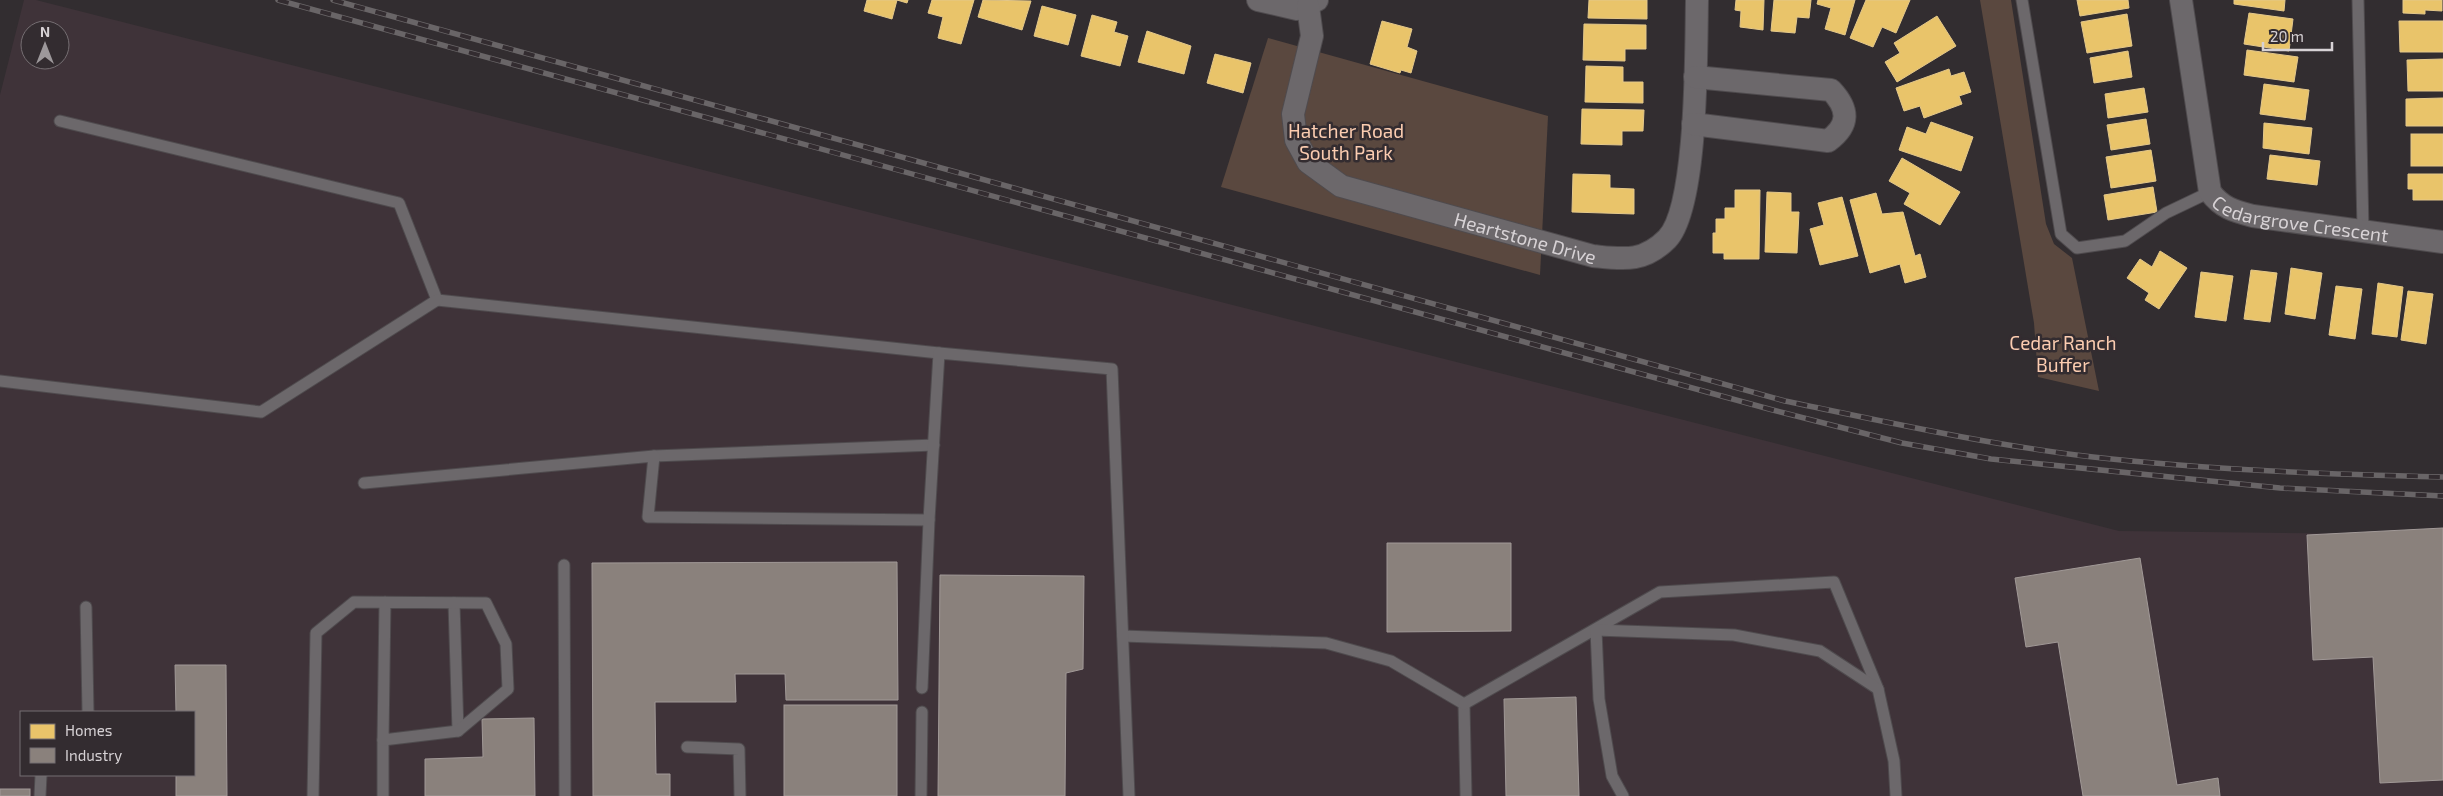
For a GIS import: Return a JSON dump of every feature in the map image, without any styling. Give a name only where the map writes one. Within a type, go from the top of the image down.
[{"type":"street","points":[[1258,0],[1297,9],[1313,3]]},
{"type":"street","name":"Heartstone Drive","points":[[1313,3],[1312,36],[1293,114],[1296,140],[1308,162],[1341,186],[1592,256],[1632,260],[1650,251],[1668,238],[1680,215],[1688,177],[1693,124],[1698,0]]},
{"type":"street","name":"Cedargrove Crescent","points":[[2181,0],[2210,192],[2220,204],[2234,212],[2363,229],[2443,242]]},
{"type":"street","points":[[1693,124],[1828,141],[1840,132],[1845,118],[1842,101],[1831,90],[1695,78]]},
{"type":"lane","points":[[2022,0],[2061,234],[2076,248],[2125,241],[2166,213],[2210,192]]},
{"type":"lane","points":[[2358,0],[2363,229]]},
{"type":"lane","points":[[60,121],[399,203],[438,300]]},
{"type":"lane","points":[[0,381],[261,412],[438,300],[939,353],[1112,369],[1129,796]]},
{"type":"lane","points":[[922,688],[928,520],[939,353]]},
{"type":"lane","points":[[364,483],[654,456],[934,445]]},
{"type":"lane","points":[[654,456],[648,517],[928,520]]},
{"type":"lane","points":[[564,565],[565,796]]},
{"type":"lane","points":[[1464,704],[1660,592],[1834,582],[1878,689],[1894,761],[1896,796]]},
{"type":"lane","points":[[313,796],[316,632],[354,602],[486,602],[506,644],[508,689],[458,731],[384,740]]},
{"type":"lane","points":[[384,796],[385,602]]},
{"type":"lane","points":[[454,602],[458,731]]},
{"type":"lane","points":[[86,607],[88,711]]},
{"type":"lane","points":[[1596,630],[1734,635],[1820,651],[1878,689]]},
{"type":"lane","points":[[1596,630],[1599,699],[1612,776],[1623,796]]},
{"type":"lane","points":[[1123,636],[1326,643],[1391,661],[1464,704]]},
{"type":"lane","points":[[1464,704],[1466,796]]},
{"type":"lane","points":[[921,796],[922,712]]},
{"type":"lane","points":[[687,747],[739,749],[740,796]]},
{"type":"lane","points":[[40,796],[41,776]]},
{"type":"shaded area","points":[[24,0],[36,0],[2119,531],[2443,535],[2443,796],[0,796],[0,95]]},
{"type":"green space","name":"Cedar Ranch Buffer","points":[[1980,0],[2011,0],[2046,224],[2054,244],[2072,258],[2099,391],[2038,377],[2034,323]]},
{"type":"green space","name":"Hatcher Road South Park","points":[[1268,38],[1548,116],[1540,275],[1221,187]]},
{"type":"building: Homes","points":[[867,0],[897,0],[892,19],[864,11]]},
{"type":"building: Homes","points":[[897,0],[908,0],[907,3]]},
{"type":"building: Homes","points":[[932,0],[974,0],[961,44],[938,38],[943,17],[928,13]]},
{"type":"building: Homes","points":[[983,0],[1031,1],[1022,30],[978,17]]},
{"type":"building: Homes","points":[[1589,0],[1647,0],[1647,19],[1588,18]]},
{"type":"building: Homes","points":[[1736,0],[1764,0],[1763,30],[1740,27],[1741,11],[1735,10]]},
{"type":"building: Homes","points":[[1774,0],[1811,0],[1809,18],[1797,17],[1795,33],[1771,31]]},
{"type":"building: Homes","points":[[1818,0],[1855,0],[1845,35],[1825,29],[1831,8],[1817,4]]},
{"type":"building: Homes","points":[[1866,0],[1910,0],[1896,33],[1882,27],[1873,47],[1850,38]]},
{"type":"building: Homes","points":[[2077,0],[2128,0],[2129,8],[2080,16]]},
{"type":"building: Homes","points":[[2234,0],[2285,0],[2284,11],[2234,4]]},
{"type":"building: Homes","points":[[2403,0],[2442,0],[2442,11],[2425,10],[2425,14],[2403,13]]},
{"type":"building: Homes","points":[[1042,6],[1076,15],[1068,45],[1034,36]]},
{"type":"building: Homes","points":[[2249,13],[2293,19],[2289,51],[2244,44]]},
{"type":"building: Homes","points":[[2127,14],[2132,46],[2087,53],[2081,22]]},
{"type":"building: Homes","points":[[1092,15],[1117,22],[1114,32],[1128,36],[1120,66],[1081,56]]},
{"type":"building: Homes","points":[[1937,16],[1956,46],[1897,82],[1885,62],[1900,53],[1894,43]]},
{"type":"building: Homes","points":[[1382,21],[1412,29],[1407,47],[1417,51],[1411,73],[1401,70],[1400,73],[1370,64]]},
{"type":"building: Homes","points":[[2399,21],[2443,21],[2443,52],[2400,52]]},
{"type":"building: Homes","points":[[1584,24],[1646,25],[1646,49],[1625,49],[1625,61],[1583,60]]},
{"type":"building: Homes","points":[[1147,31],[1191,46],[1184,74],[1138,62]]},
{"type":"building: Homes","points":[[2247,50],[2298,57],[2294,82],[2244,75]]},
{"type":"building: Homes","points":[[2128,51],[2132,77],[2094,83],[2090,58]]},
{"type":"building: Homes","points":[[1215,54],[1251,63],[1243,93],[1207,83]]},
{"type":"building: Homes","points":[[2443,59],[2443,91],[2408,91],[2407,60]]},
{"type":"building: Homes","points":[[1586,66],[1623,67],[1623,82],[1643,82],[1643,103],[1585,102]]},
{"type":"building: Homes","points":[[1949,69],[1951,76],[1964,72],[1971,92],[1959,96],[1962,104],[1924,118],[1920,106],[1904,111],[1896,88]]},
{"type":"building: Homes","points":[[2264,84],[2309,90],[2305,120],[2260,114]]},
{"type":"building: Homes","points":[[2144,88],[2148,112],[2108,118],[2105,94]]},
{"type":"building: Homes","points":[[2443,98],[2443,126],[2406,126],[2406,99]]},
{"type":"building: Homes","points":[[1582,109],[1644,110],[1643,131],[1622,131],[1622,145],[1581,144]]},
{"type":"building: Homes","points":[[2146,119],[2150,144],[2111,150],[2107,125]]},
{"type":"building: Homes","points":[[1931,122],[1973,137],[1961,171],[1899,150],[1907,127],[1926,134]]},
{"type":"building: Homes","points":[[2264,123],[2312,128],[2309,154],[2263,148]]},
{"type":"building: Homes","points":[[2411,134],[2443,134],[2443,166],[2411,166]]},
{"type":"building: Homes","points":[[2151,150],[2156,181],[2111,188],[2106,157]]},
{"type":"building: Homes","points":[[2270,155],[2320,161],[2317,185],[2267,179]]},
{"type":"building: Homes","points":[[1902,158],[1960,192],[1940,225],[1904,204],[1910,193],[1889,181]]},
{"type":"building: Homes","points":[[1573,174],[1610,175],[1610,188],[1634,189],[1634,214],[1572,212]]},
{"type":"building: Homes","points":[[2408,174],[2443,174],[2443,200],[2413,200],[2413,189],[2408,189]]},
{"type":"building: Homes","points":[[2153,187],[2157,212],[2108,220],[2104,195]]},
{"type":"building: Homes","points":[[1735,190],[1760,190],[1759,259],[1724,259],[1724,253],[1713,253],[1713,233],[1716,233],[1716,219],[1725,219],[1725,208],[1735,208]]},
{"type":"building: Homes","points":[[1767,192],[1791,193],[1791,212],[1799,212],[1797,253],[1765,252]]},
{"type":"building: Homes","points":[[1876,193],[1882,214],[1903,212],[1915,256],[1920,254],[1926,277],[1905,283],[1900,264],[1870,273],[1850,200]]},
{"type":"building: Homes","points":[[1842,197],[1858,256],[1820,265],[1810,229],[1824,225],[1818,203]]},
{"type":"building: Homes","points":[[2160,251],[2187,268],[2159,309],[2145,300],[2149,293],[2127,278],[2140,259],[2152,267]]},
{"type":"building: Homes","points":[[2291,268],[2322,273],[2315,319],[2285,314]]},
{"type":"building: Homes","points":[[2251,270],[2277,273],[2270,322],[2244,319]]},
{"type":"building: Homes","points":[[2201,272],[2233,276],[2226,321],[2195,317]]},
{"type":"building: Homes","points":[[2378,283],[2403,287],[2397,337],[2372,334]]},
{"type":"building: Homes","points":[[2336,286],[2362,289],[2355,339],[2329,335]]},
{"type":"building: Homes","points":[[2408,291],[2433,294],[2426,344],[2401,340]]},
{"type":"building: Industry","points":[[2443,528],[2443,780],[2380,783],[2373,657],[2313,660],[2307,535]]},
{"type":"building: Industry","points":[[1387,543],[1511,543],[1511,631],[1387,632]]},
{"type":"building: Industry","points":[[2140,558],[2177,785],[2218,778],[2220,796],[2083,796],[2058,642],[2026,647],[2015,578]]},
{"type":"building: Industry","points":[[897,562],[898,700],[786,700],[785,674],[735,674],[736,702],[655,702],[656,774],[670,774],[670,796],[593,796],[592,563]]},
{"type":"building: Industry","points":[[940,575],[1084,576],[1083,669],[1066,673],[1065,796],[938,796]]},
{"type":"building: Industry","points":[[175,665],[226,665],[227,796],[176,796],[176,776],[195,776],[195,711],[176,711]]},
{"type":"building: Industry","points":[[1576,697],[1579,796],[1506,796],[1504,699]]},
{"type":"building: Industry","points":[[784,705],[897,705],[897,796],[784,796]]},
{"type":"building: Industry","points":[[534,718],[535,796],[425,796],[425,759],[483,757],[482,719]]},
{"type":"building: Industry","points":[[0,789],[30,789],[30,796],[0,796]]},
{"type":"railway","points":[[278,0],[1769,409],[1902,443],[1991,459],[2280,488],[2443,496]]},
{"type":"railway","points":[[333,0],[1785,401],[1977,440],[2093,457],[2311,473],[2443,477]]}]
